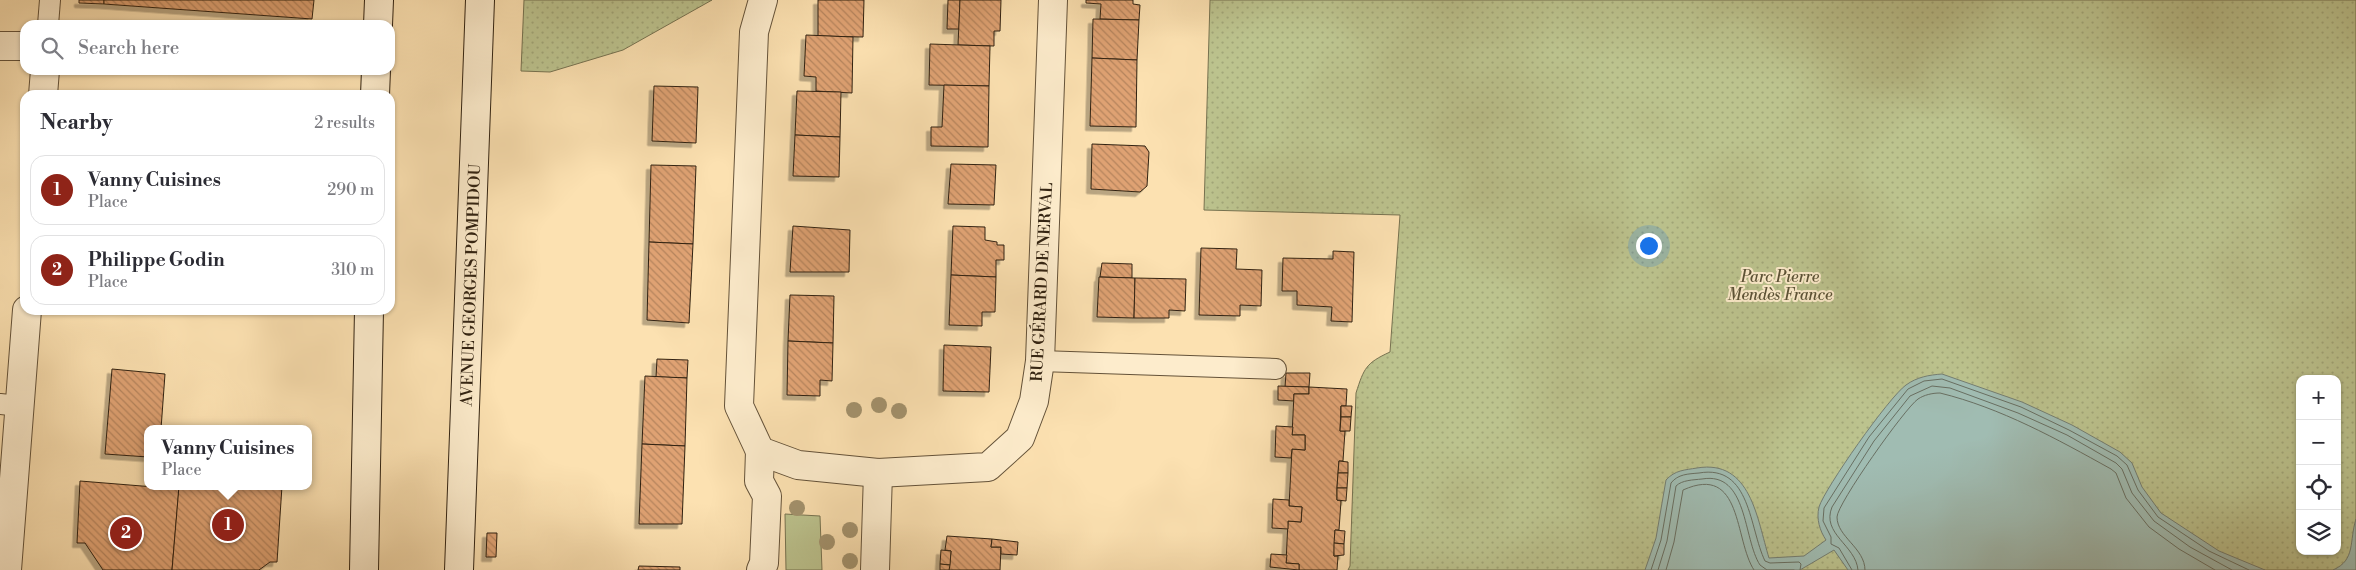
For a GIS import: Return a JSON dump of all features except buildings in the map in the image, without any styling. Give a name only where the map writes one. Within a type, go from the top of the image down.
[{"type":"street","points":[[378,20],[379,0]]},
{"type":"street","name":"AVENUE GEORGES POMPIDOU","points":[[459,570],[480,0]]},
{"type":"street","points":[[761,570],[764,563],[767,496],[760,481],[760,451],[739,406],[754,32],[763,0]]},
{"type":"street","name":"RUE GÉRARD DE NERVAL","points":[[760,451],[798,465],[878,472],[988,467],[1020,438],[1034,401],[1040,361],[1053,0]]},
{"type":"street","points":[[0,46],[20,46]]},
{"type":"street","points":[[43,90],[45,75]]},
{"type":"street","points":[[375,90],[376,75]]},
{"type":"street","points":[[7,570],[10,405],[26,315]]},
{"type":"street","points":[[364,570],[369,315]]},
{"type":"street","points":[[875,570],[878,472]]},
{"type":"lane","points":[[48,20],[50,0]]},
{"type":"lane","points":[[1040,361],[1276,369]]},
{"type":"green space","points":[[524,0],[712,0],[623,50],[550,72],[521,71]]},
{"type":"green space","name":"Parc Pierre Mendès France","points":[[1210,0],[2356,0],[2356,570],[1348,570],[1350,566],[1356,393],[1367,367],[1390,352],[1400,215],[1204,210]]},
{"type":"green space","points":[[785,514],[820,516],[822,570],[786,570]]},
{"type":"water","points":[[1942,374],[2022,402],[2072,425],[2120,452],[2132,463],[2142,487],[2161,513],[2219,551],[2265,570],[1848,570],[1834,550],[1800,570],[1645,570],[1656,538],[1666,480],[1677,472],[1697,468],[1715,468],[1729,473],[1740,482],[1749,495],[1755,510],[1769,558],[1804,556],[1826,540],[1819,525],[1819,507],[1845,463],[1886,406],[1906,385],[1914,380]]},
{"type":"water","points":[[2356,519],[2356,570],[2333,570],[2340,566],[2349,555]]},
{"type":"place","name":"Vanny Cuisines","points":[[228,525]]},
{"type":"place","name":"Philippe Godin","points":[[126,533]]}]
